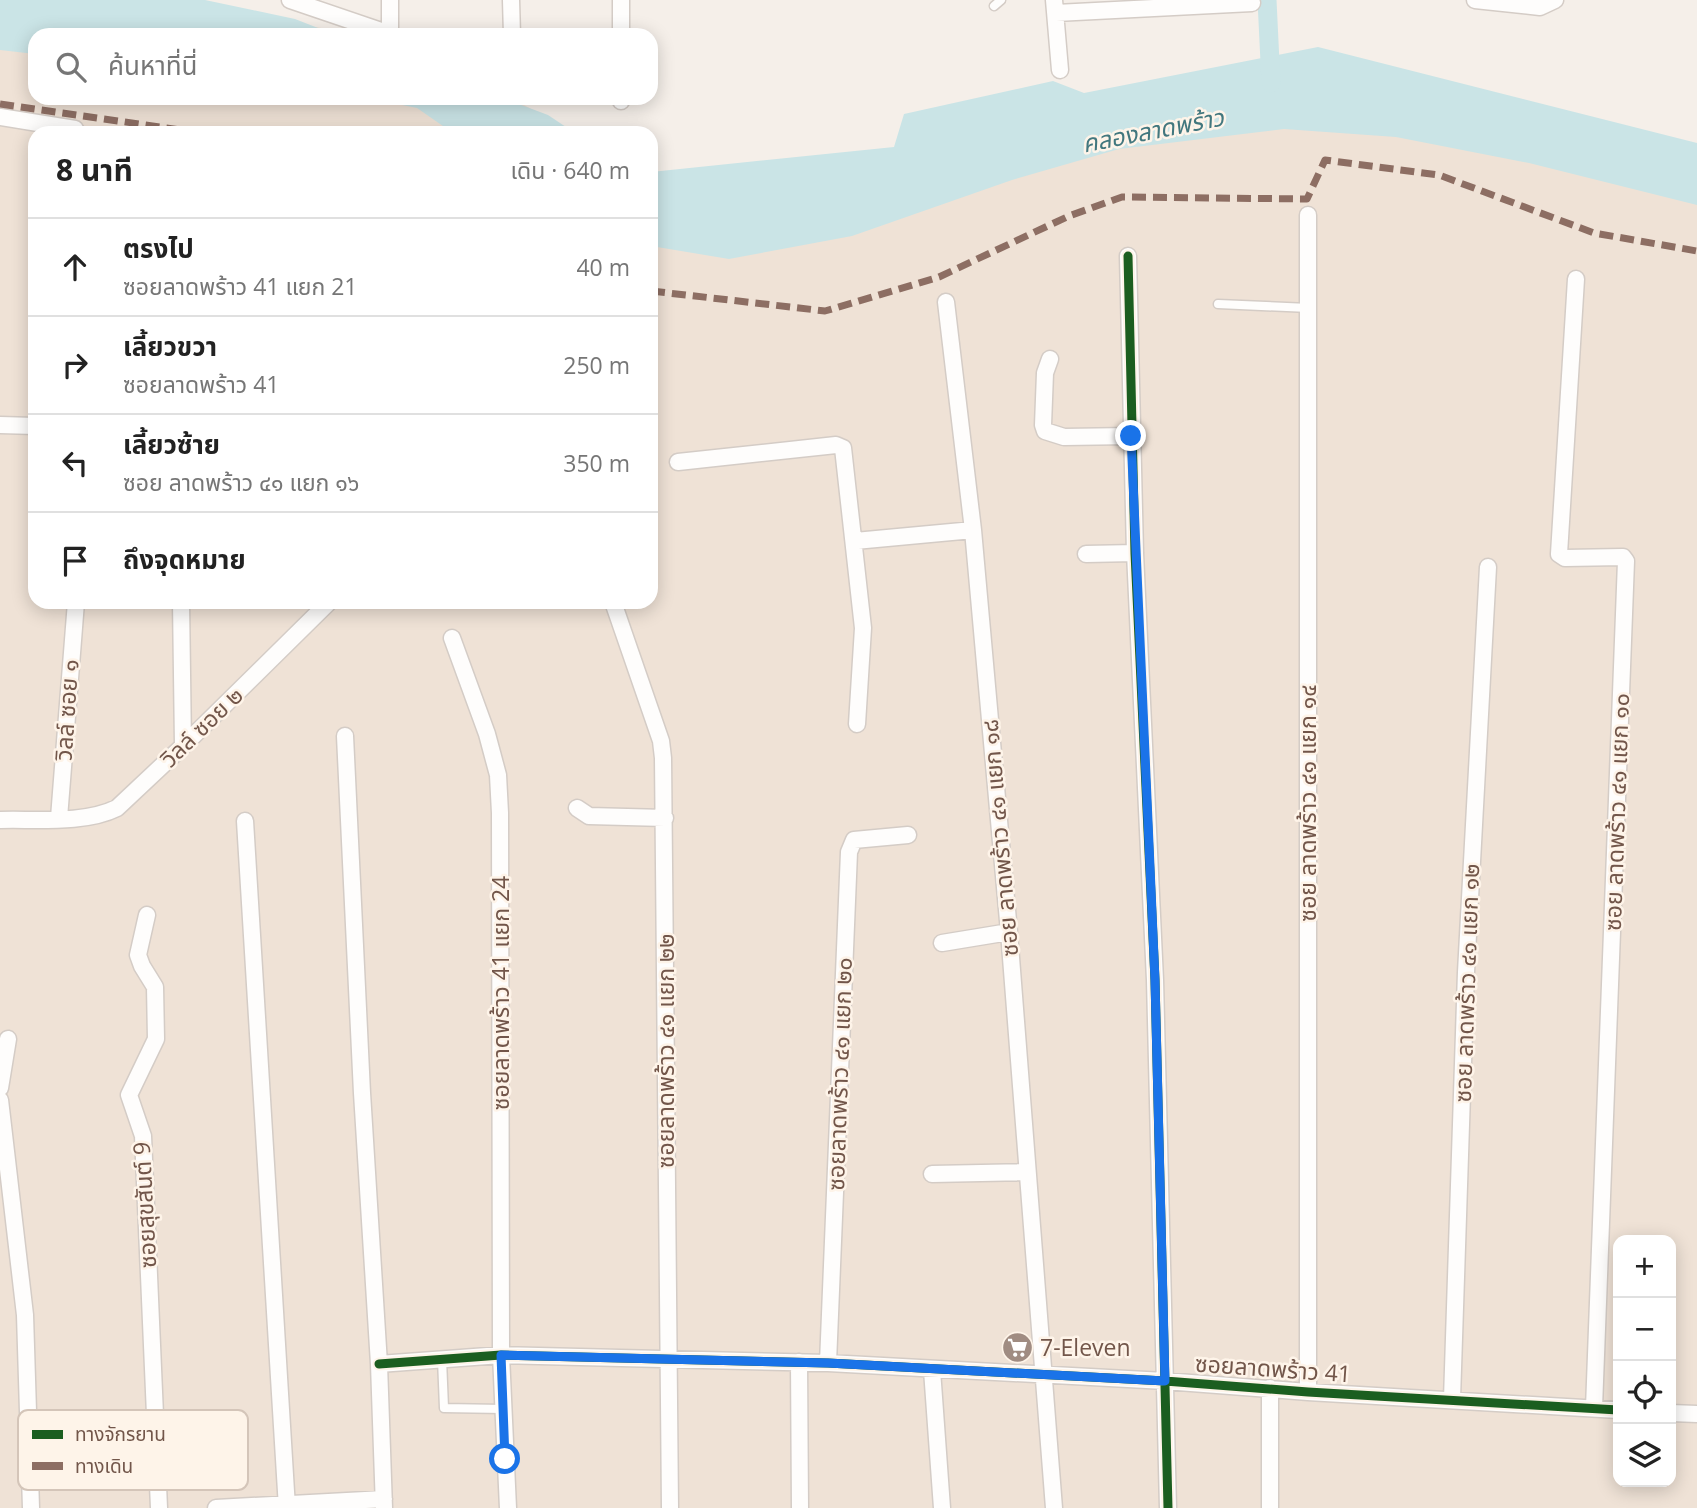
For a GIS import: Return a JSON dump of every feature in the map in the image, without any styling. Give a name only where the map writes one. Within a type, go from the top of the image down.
[{"type":"street","points":[[290,0],[372,28]]},
{"type":"street","points":[[390,0],[392,28]]},
{"type":"street","points":[[511,0],[512,28]]},
{"type":"street","points":[[621,0],[621,28]]},
{"type":"street","points":[[1475,0],[1540,7],[1555,0]]},
{"type":"street","points":[[1060,70],[1055,7],[1252,3]]},
{"type":"street","points":[[0,117],[56,126]]},
{"type":"street","name":"ซอย ลาดพร้าว ๔๑ แยก ๑๔","points":[[1308,215],[1308,1392]]},
{"type":"street","points":[[1128,256],[1135,553],[1155,980],[1168,1508]]},
{"type":"street","name":"ซอย ลาดพร้าว ๔๑ แยก ๑๐","points":[[1576,279],[1559,554],[1565,558],[1623,558],[1626,561],[1594,1408]]},
{"type":"street","name":"ซอย ลาดพร้าว ๔๑ แยก ๑๘","points":[[946,302],[973,530],[1009,932],[1054,1508]]},
{"type":"street","points":[[1050,359],[1045,373],[1045,431],[1064,437],[1131,436]]},
{"type":"street","points":[[0,425],[28,426]]},
{"type":"street","points":[[678,462],[841,446],[845,451],[863,628],[857,724]]},
{"type":"street","points":[[855,541],[973,530]]},
{"type":"street","points":[[1086,554],[1135,553]]},
{"type":"street","name":"ซอย ลาดพร้าว ๔๑ แยก ๑๒","points":[[1452,1399],[1466,972],[1488,567]]},
{"type":"street","name":"วิลล์ ซอย ๑","points":[[59,818],[75,609]]},
{"type":"street","points":[[181,609],[183,746]]},
{"type":"street","name":"วิลล์ ซอย ๒","points":[[0,820],[104,815],[117,808],[322,609]]},
{"type":"street","name":"ซอยลาดพร้าว ๔๑ แยก ๒๒","points":[[615,609],[661,741],[665,818],[670,1508]]},
{"type":"street","name":"ซอยลาดพร้าว 41 แยก 24","points":[[453,638],[487,734],[498,775],[501,1355],[508,1508]]},
{"type":"street","points":[[216,1508],[384,1503],[345,736]]},
{"type":"street","points":[[577,808],[589,816],[665,818]]},
{"type":"street","points":[[245,821],[287,1506]]},
{"type":"street","name":"ซอยลาดพร้าว ๔๑ แยก ๒๐","points":[[828,1363],[849,852],[854,840],[908,835]]},
{"type":"street","name":"ซอยสุขสันต์ 9","points":[[146,915],[138,955],[155,987],[156,1039],[129,1095],[143,1136],[155,1410]]},
{"type":"street","points":[[942,943],[1009,932]]},
{"type":"street","points":[[0,1088],[8,1040]]},
{"type":"street","points":[[0,1100],[25,1315],[28,1410]]},
{"type":"street","points":[[932,1174],[1027,1172]]},
{"type":"street","name":"ซอยลาดพร้าว 41","points":[[379,1364],[501,1355],[828,1363],[1613,1410]]},
{"type":"street","points":[[799,1362],[800,1508]]},
{"type":"street","points":[[932,1370],[943,1508]]},
{"type":"street","points":[[1270,1388],[1270,1508]]},
{"type":"street","points":[[1676,1413],[1697,1414]]},
{"type":"street","points":[[31,1490],[32,1508]]},
{"type":"street","name":"ซอยสุขสันต์ 9","points":[[158,1490],[159,1508]]},
{"type":"lane","points":[[1218,304],[1309,308]]},
{"type":"lane","points":[[442,1359],[444,1408],[503,1409]]},
{"type":"shaded area","points":[[0,0],[106,0],[174,5],[322,28],[28,28],[28,105],[524,105],[561,126],[28,126],[28,609],[658,609],[658,173],[725,184],[1178,88],[1697,150],[1697,1508],[0,1508]]},
{"type":"water","points":[[0,0],[205,0],[295,19],[318,28],[28,28],[28,53],[0,50]]},
{"type":"water","name":"คลองลาดพร้าว","points":[[1318,47],[1697,143],[1697,205],[1529,163],[1396,137],[1284,129],[1119,149],[1012,180],[852,236],[729,259],[658,247],[658,171],[894,147],[904,114],[1053,81],[1084,93]]},
{"type":"water","points":[[402,105],[522,105],[548,115],[564,126],[443,126],[417,108]]},
{"type":"waterway","points":[[1267,0],[1271,83]]},
{"type":"marked path","points":[[0,104],[153,126]]},
{"type":"marked path","points":[[658,292],[825,311],[939,277],[1069,216],[1122,197],[1307,199],[1325,160],[1439,175],[1594,233],[1697,251]]},
{"type":"cycle path","points":[[1128,256],[1135,553],[1155,980],[1168,1508]]},
{"type":"cycle path","points":[[379,1364],[501,1355],[828,1363],[1613,1410]]},
{"type":"place","name":"7-Eleven","points":[[1017,1348]]},
{"type":"route","points":[[505,1459],[501,1355],[828,1363],[1165,1381],[1155,980],[1131,436]]}]
